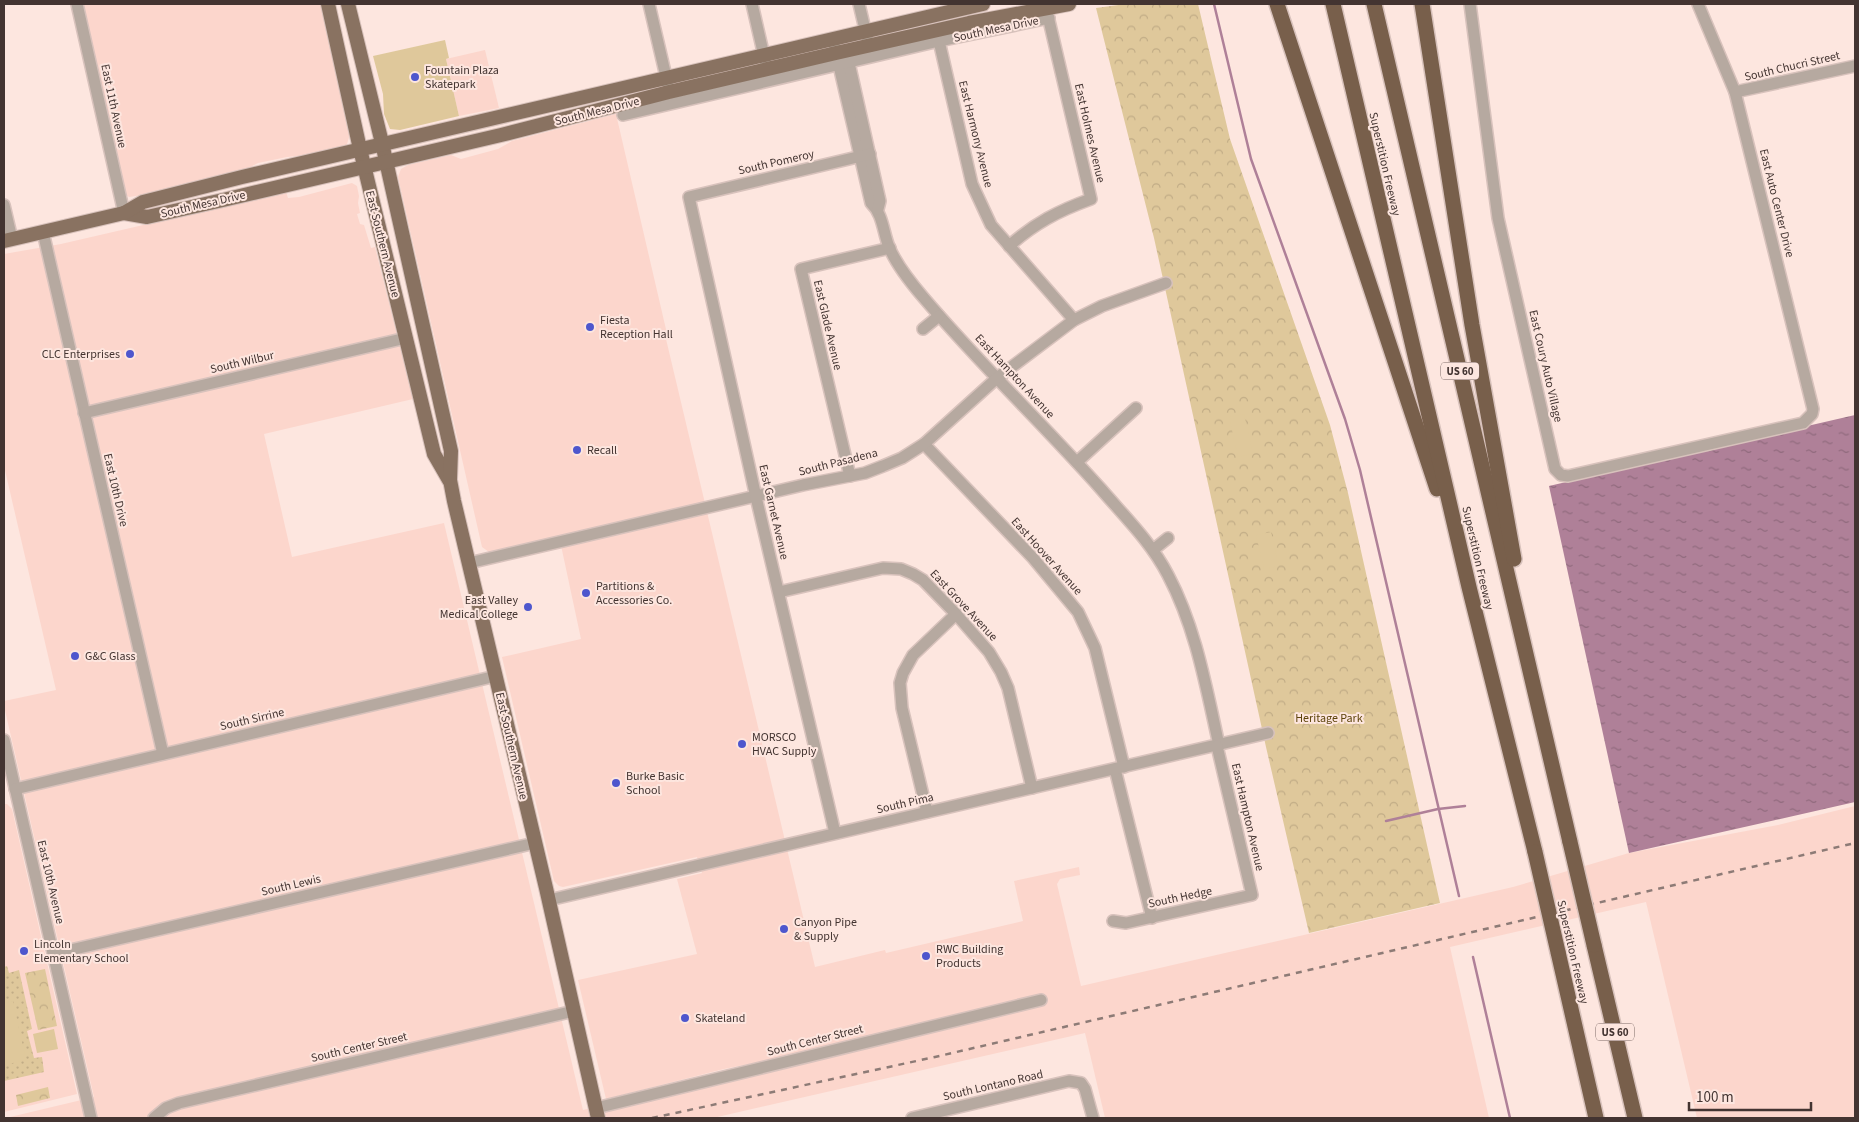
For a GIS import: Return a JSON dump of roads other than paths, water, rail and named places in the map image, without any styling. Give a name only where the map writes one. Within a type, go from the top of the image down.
[{"type":"highway","points":[[1277,4],[1469,586]]},
{"type":"highway","name":"Superstition Freeway","points":[[1333,4],[1469,586],[1535,852],[1596,1118]]},
{"type":"highway","name":"Superstition Freeway","points":[[1374,4],[1635,1118]]},
{"type":"highway","points":[[1422,4],[1472,325],[1546,738]]},
{"type":"highway","points":[[1558,952],[1586,1118]]},
{"type":"main road","name":"East Southern Avenue","points":[[328,4],[364,167],[434,454],[450,480]]},
{"type":"main road","points":[[340,4],[347,21],[354,29]]},
{"type":"main road","name":"East Southern Avenue","points":[[348,4],[382,143],[442,409],[451,451],[450,480],[597,1113]]},
{"type":"main road","name":"South Mesa Drive","points":[[8,240],[124,213],[143,202],[258,173],[764,55],[841,51],[866,32],[965,6],[983,4]]},
{"type":"main road","name":"South Mesa Drive","points":[[124,213],[147,217],[501,135],[841,51],[969,23],[1048,13],[1069,4]]},
{"type":"main road","points":[[190,207],[200,198],[245,182],[258,173]]},
{"type":"main road","points":[[406,338],[416,341],[420,348],[434,400],[442,409]]},
{"type":"street","name":"East 11th Avenue","points":[[77,4],[124,213]]},
{"type":"street","points":[[649,4],[669,92]]},
{"type":"street","points":[[752,4],[767,69]]},
{"type":"street","points":[[859,4],[869,46]]},
{"type":"street","name":"East Coury Auto Village","points":[[1470,4],[1498,218],[1556,469],[1561,475],[1568,476],[1803,422],[1812,414]]},
{"type":"street","name":"East Auto Center Drive","points":[[1698,4],[1735,92],[1812,414]]},
{"type":"street","points":[[965,6],[969,23]]},
{"type":"street","name":"South Mesa Drive","points":[[623,115],[841,51],[940,41],[1048,13]]},
{"type":"street","name":"East Holmes Avenue","points":[[1008,246],[1042,220],[1063,209],[1091,199],[1048,13]]},
{"type":"street","name":"East Harmony Avenue","points":[[940,41],[972,184],[991,225],[1074,320]]},
{"type":"street","name":"East Hampton Avenue","points":[[841,51],[865,155],[871,203],[878,209],[890,248],[909,281],[939,316],[1077,462],[1138,530],[1168,574],[1188,620],[1200,662],[1252,895]]},
{"type":"street","name":"South Chucri Street","points":[[1735,92],[1855,66]]},
{"type":"street","name":"South Pomeroy","points":[[689,196],[865,155]]},
{"type":"street","name":"East Garnet Avenue","points":[[689,196],[756,497],[835,834]]},
{"type":"street","points":[[4,205],[8,240]]},
{"type":"street","name":"East 10th Drive","points":[[43,232],[163,754]]},
{"type":"street","name":"East Glade Avenue","points":[[850,476],[801,269],[890,248]]},
{"type":"street","name":"South Pasadena","points":[[469,563],[850,476],[883,466],[902,458],[924,444],[997,378],[1074,320],[1102,306],[1166,283]]},
{"type":"street","points":[[923,329],[939,316]]},
{"type":"street","name":"South Wilbur","points":[[84,413],[406,338]]},
{"type":"street","points":[[1077,462],[1136,408]]},
{"type":"street","name":"East Hoover Avenue","points":[[924,444],[1033,558],[1078,612],[1087,629],[1097,655],[1152,918]]},
{"type":"street","points":[[1153,550],[1168,538]]},
{"type":"street","name":"East Grove Avenue","points":[[779,592],[872,570],[893,568],[913,574],[923,580],[989,652],[1002,672],[1008,688],[1032,788]]},
{"type":"street","points":[[927,812],[902,708],[900,683],[913,655],[956,614]]},
{"type":"street","name":"South Sirrine","points":[[4,797],[15,791],[163,754],[496,676]]},
{"type":"street","name":"South Pima","points":[[549,900],[1268,733]]},
{"type":"street","name":"East 10th Avenue","points":[[4,740],[91,1118]]},
{"type":"street","name":"South Lewis","points":[[53,954],[535,843]]},
{"type":"street","name":"South Hedge","points":[[1113,921],[1126,923],[1252,895]]},
{"type":"street","name":"South Center Street","points":[[597,1113],[1041,1000]]},
{"type":"street","name":"South Center Street","points":[[154,1118],[166,1108],[179,1103],[574,1011]]},
{"type":"street","name":"South Lontano Road","points":[[912,1118],[1070,1081],[1080,1082],[1086,1089],[1092,1118]]},
{"type":"water","points":[[1855,415],[1855,802],[1629,853],[1549,486]]},
{"type":"waterway","points":[[1214,4],[1251,159],[1345,419],[1360,470],[1459,896]]},
{"type":"waterway","points":[[1386,821],[1438,809],[1465,806]]},
{"type":"waterway","points":[[1473,957],[1510,1118]]},
{"type":"railway","points":[[652,1118],[935,1057],[1855,843]]},
{"type":"place","name":"Fountain Plaza Skatepark","points":[[415,77]]},
{"type":"place","name":"Fiesta Reception Hall","points":[[590,327]]},
{"type":"place","name":"CLC Enterprises","points":[[130,354]]},
{"type":"place","name":"Recall","points":[[577,450]]},
{"type":"place","name":"Partitions & Accessories Co.","points":[[586,593]]},
{"type":"place","name":"East Valley Medical College","points":[[528,607]]},
{"type":"place","name":"G&C Glass","points":[[75,656]]},
{"type":"place","name":"MORSCO HVAC Supply","points":[[742,744]]},
{"type":"place","name":"Burke Basic School","points":[[616,783]]},
{"type":"place","name":"Canyon Pipe & Supply","points":[[784,929]]},
{"type":"place","name":"Lincoln Elementary School","points":[[24,951]]},
{"type":"place","name":"RWC Building Products","points":[[926,956]]},
{"type":"place","name":"Skateland","points":[[685,1018]]},
{"type":"park label","name":"Heritage Park","points":[[1329,718]]}]
